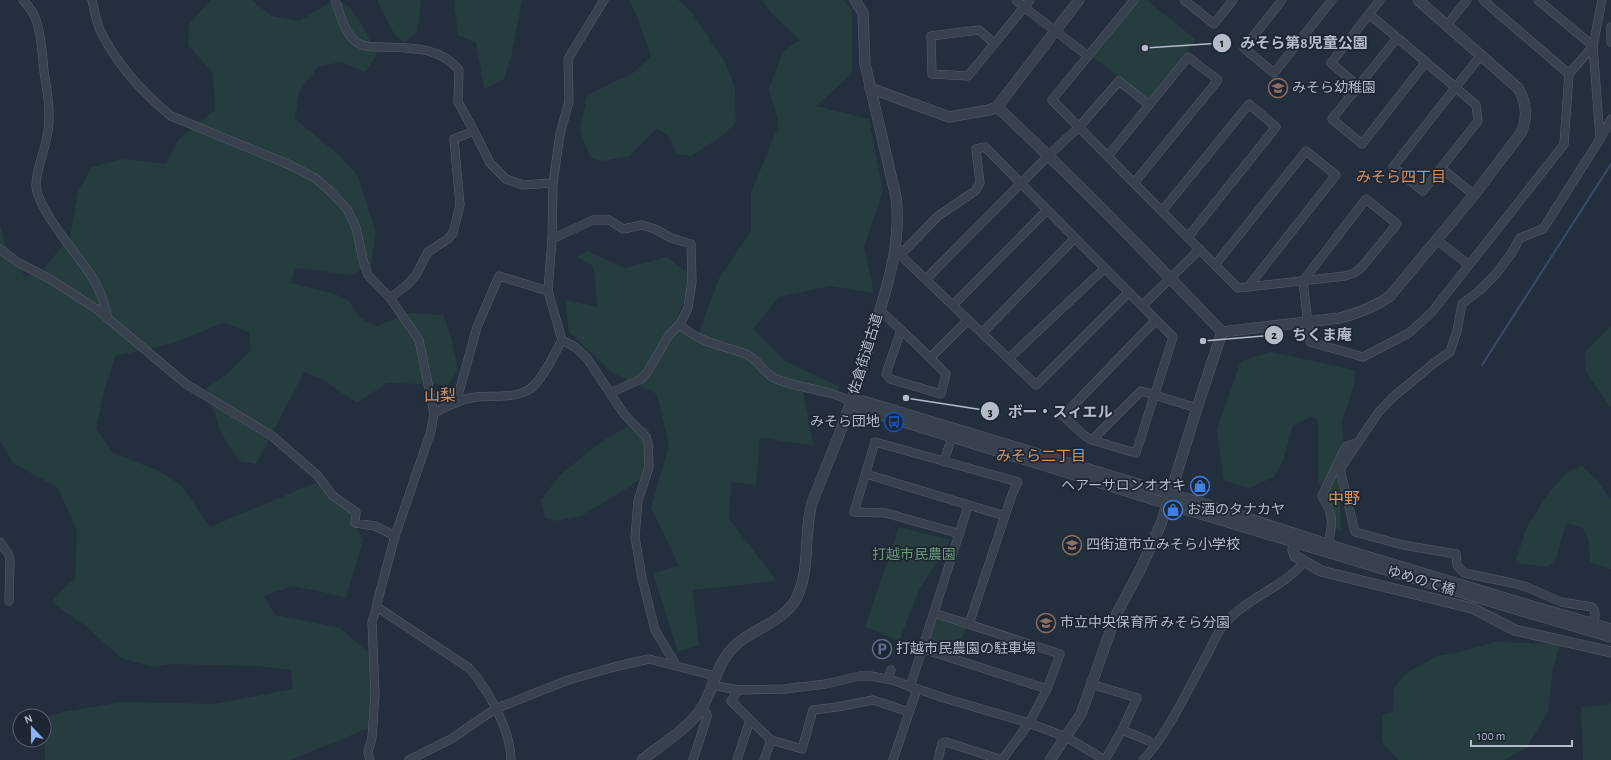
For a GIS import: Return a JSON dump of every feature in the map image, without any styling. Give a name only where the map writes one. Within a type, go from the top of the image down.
[{"type":"street","points":[[23,0],[31,8],[36,20],[41,45],[49,111],[46,146],[37,177],[36,187],[39,200],[93,278],[101,293],[109,320]]},
{"type":"street","points":[[92,0],[96,17],[107,43],[134,81],[154,103],[171,116],[290,165],[315,178],[331,192],[346,209],[356,228],[362,260],[368,275],[390,298],[419,340],[434,413],[430,431],[396,536],[372,622],[375,694],[372,738],[368,752],[370,760]]},
{"type":"street","points":[[334,0],[347,31],[354,40],[363,46],[424,49],[444,56],[453,62],[459,70],[458,102],[490,163],[506,179],[524,185],[553,183]]},
{"type":"street","points":[[434,413],[470,398],[512,395],[530,389],[536,384],[562,340],[548,291],[552,239],[553,183],[560,134],[569,101],[568,59],[604,0]]},
{"type":"street","name":"佐倉街道古道","points":[[642,760],[688,724],[700,711],[710,693],[713,680],[724,659],[739,643],[789,609],[797,598],[804,569],[810,508],[852,402],[880,310],[896,250],[899,225],[896,196],[865,64],[863,13],[855,0]]},
{"type":"street","points":[[1016,0],[1024,8],[1088,56]]},
{"type":"street","points":[[994,44],[979,30],[932,36],[932,74],[968,76],[1030,0]]},
{"type":"street","points":[[870,88],[949,117],[997,107],[1079,0]]},
{"type":"street","points":[[1134,0],[1052,100],[1238,288],[1302,280],[1345,276],[1354,273],[1361,268],[1397,224],[1366,199],[1302,280],[1310,342],[1363,357],[1409,333],[1432,312],[1562,148],[1564,144],[1569,74],[1593,46]]},
{"type":"street","points":[[1184,0],[1214,24],[1233,0]]},
{"type":"street","points":[[1282,0],[1244,48],[1274,73],[1332,0]]},
{"type":"street","points":[[1358,86],[1330,63],[1380,0]]},
{"type":"street","points":[[1222,332],[1340,318],[1354,314],[1382,302],[1390,296],[1437,240],[1474,195],[1521,133],[1526,122],[1526,110],[1524,97],[1518,88],[1418,0]]},
{"type":"street","points":[[1447,25],[1467,0]]},
{"type":"street","points":[[1483,0],[1569,74]]},
{"type":"street","points":[[1538,0],[1593,46]]},
{"type":"street","points":[[1600,139],[1593,46],[1601,1]]},
{"type":"street","points":[[1369,14],[1426,62],[1456,88],[1476,105],[1478,121],[1423,191],[1393,167],[1456,88],[1481,55]]},
{"type":"street","points":[[1611,27],[1611,42]]},
{"type":"street","points":[[1397,38],[1332,119],[1362,144],[1426,62]]},
{"type":"street","points":[[1108,156],[1188,57],[1218,80],[1134,183]]},
{"type":"street","points":[[926,279],[1049,155],[1079,127],[1119,81],[1148,105]]},
{"type":"street","points":[[1162,211],[1249,104],[1276,127],[1188,237]]},
{"type":"street","points":[[997,107],[1049,155],[1222,332]]},
{"type":"street","points":[[1593,624],[1596,614],[1592,607],[1561,602],[1527,587],[1464,574],[1457,565],[1456,554],[1403,545],[1355,532],[1340,469],[1378,413],[1392,398],[1434,363],[1450,352],[1457,332],[1462,304],[1480,290],[1496,274],[1511,254],[1520,238],[1543,229],[1611,119]]},
{"type":"street","points":[[390,298],[407,285],[416,274],[428,252],[448,239],[453,233],[460,205],[454,139],[474,131]]},
{"type":"street","points":[[896,250],[905,250],[938,216],[975,191],[980,183],[976,149],[985,147],[1173,337],[1136,453],[1092,440],[1085,436],[1063,416],[1156,320]]},
{"type":"street","points":[[1215,265],[1306,151],[1336,176],[1248,287]]},
{"type":"street","points":[[1441,168],[1474,195]]},
{"type":"street","points":[[953,305],[1047,210]]},
{"type":"street","points":[[552,239],[593,220],[609,220],[623,229],[642,225],[655,229],[671,238],[691,244],[692,281],[688,308],[680,324],[669,335],[648,371],[641,379],[610,393]]},
{"type":"street","points":[[982,333],[1075,238]]},
{"type":"street","points":[[1437,240],[1469,265]]},
{"type":"street","points":[[0,249],[17,262],[76,295],[98,310],[186,384],[272,436],[317,475],[333,496],[356,512],[355,523],[375,526],[396,536]]},
{"type":"street","points":[[1142,306],[1200,249]]},
{"type":"street","points":[[896,250],[1036,385],[1129,292]]},
{"type":"street","points":[[1008,359],[1105,268]]},
{"type":"street","points":[[456,403],[477,327],[499,276],[548,291]]},
{"type":"street","points":[[880,310],[901,330],[930,358],[946,374],[941,394],[890,379],[886,374],[901,330]]},
{"type":"street","points":[[930,358],[968,320]]},
{"type":"street","points":[[680,324],[687,332],[712,344],[747,354],[775,378],[840,396],[852,402],[859,408],[1331,548]]},
{"type":"street","points":[[1050,760],[1081,714],[1116,615],[1141,568],[1161,524],[1222,332]]},
{"type":"street","points":[[562,340],[575,347],[587,358],[624,414],[646,438],[648,443],[649,467],[638,502],[635,537],[642,578],[655,630],[676,665]]},
{"type":"street","points":[[1092,440],[1141,390],[1197,408]]},
{"type":"street","points":[[852,402],[863,401],[1295,542],[1331,548]]},
{"type":"street","points":[[944,462],[952,436]]},
{"type":"street","points":[[960,534],[886,513],[854,512],[875,442],[1018,482],[1013,492],[969,624]]},
{"type":"street","points":[[1331,548],[1332,521],[1329,508],[1322,496],[1343,452],[1347,446],[1353,444],[1355,445]]},
{"type":"street","points":[[866,474],[1005,516]]},
{"type":"street","points":[[893,760],[909,712],[923,649],[968,506]]},
{"type":"street","points":[[0,542],[9,555],[10,560],[9,601]]},
{"type":"street","points":[[1295,542],[1293,550],[1295,556],[1320,571],[1478,610],[1506,627],[1515,630],[1611,652]]},
{"type":"street","name":"ゆめのて橋","points":[[1331,548],[1513,605]]},
{"type":"street","points":[[1143,760],[1169,724],[1222,626],[1237,610],[1296,573],[1304,562]]},
{"type":"street","points":[[1456,604],[1464,574]]},
{"type":"street","points":[[1513,605],[1611,629]]},
{"type":"street","points":[[1513,605],[1611,637]]},
{"type":"street","points":[[377,607],[470,668],[479,680],[495,709],[509,742],[511,760]]},
{"type":"street","points":[[934,613],[1060,654],[1047,689],[1029,723],[1002,760],[946,742],[942,743],[938,760]]},
{"type":"street","points":[[923,649],[1047,689]]},
{"type":"street","points":[[409,760],[451,739],[495,709],[568,680],[649,659],[676,665],[738,690],[784,689],[826,684],[859,676],[871,676],[888,679],[1029,723],[1066,737],[1105,760],[1122,730],[1137,698],[1091,684]]},
{"type":"street","points":[[888,679],[891,670]]},
{"type":"street","points":[[738,690],[732,701],[771,740],[802,749],[813,710],[873,700],[909,712]]},
{"type":"street","points":[[693,760],[707,717],[707,714],[700,711]]},
{"type":"street","points":[[737,760],[750,720]]},
{"type":"street","points":[[1122,730],[1149,740]]},
{"type":"street","points":[[764,760],[771,740]]},
{"type":"green space","points":[[211,0],[251,0],[272,16],[299,21],[334,0],[348,6],[354,13],[377,55],[365,72],[341,62],[318,67],[299,92],[295,119],[340,156],[358,176],[376,233],[371,264],[352,275],[295,268],[291,283],[335,294],[349,301],[360,318],[377,326],[410,313],[443,315],[451,336],[458,370],[448,385],[387,383],[357,403],[322,379],[304,372],[256,464],[239,461],[221,433],[206,389],[227,374],[251,350],[249,332],[224,323],[169,344],[116,356],[104,390],[96,429],[113,453],[159,471],[181,485],[210,527],[315,483],[349,510],[363,540],[346,598],[292,586],[264,596],[275,615],[340,628],[371,655],[371,727],[290,760],[45,760],[45,748],[52,748],[52,715],[62,712],[124,702],[215,704],[293,689],[291,670],[257,666],[171,664],[153,667],[121,658],[87,627],[51,602],[70,582],[75,580],[77,531],[58,488],[13,463],[0,441],[0,224],[5,245],[25,276],[39,274],[70,237],[78,192],[92,167],[124,159],[166,164],[178,140],[215,110],[213,73],[188,45],[190,23]]},
{"type":"green space","points":[[378,0],[421,0],[417,32],[405,42],[395,35],[378,4]]},
{"type":"green space","points":[[454,0],[522,0],[512,53],[504,79],[484,89],[476,42],[458,35]]},
{"type":"green space","points":[[629,0],[678,0],[693,14],[726,64],[735,88],[736,122],[723,135],[692,156],[677,154],[668,136],[657,128],[629,156],[603,161],[590,157],[580,131],[587,95],[633,73],[651,56],[638,19]]},
{"type":"green space","points":[[762,0],[843,0],[852,10],[852,74],[816,106],[869,119],[883,191],[864,247],[874,293],[830,286],[779,297],[753,329],[785,361],[840,387],[836,394],[802,384],[813,445],[760,438],[756,485],[731,482],[729,519],[777,581],[693,590],[699,645],[678,652],[653,573],[679,566],[651,508],[669,445],[657,394],[613,373],[569,332],[565,300],[598,307],[593,266],[577,257],[587,251],[625,268],[667,257],[693,277],[678,317],[696,340],[719,279],[751,231],[751,193],[777,129],[778,120],[769,89],[783,51],[800,40],[770,12]]},
{"type":"green space","points":[[1138,0],[1147,0],[1196,40],[1148,99],[1093,57]]},
{"type":"green space","points":[[1611,326],[1611,408],[1586,372],[1585,352]]},
{"type":"green space","points":[[1271,352],[1355,370],[1354,386],[1342,421],[1344,445],[1339,477],[1341,532],[1337,528],[1318,479],[1318,421],[1312,416],[1293,426],[1283,461],[1274,477],[1249,488],[1224,481],[1217,429],[1241,361]]},
{"type":"green space","points":[[630,425],[648,428],[654,447],[643,477],[615,496],[580,516],[557,521],[545,517],[541,500],[560,475],[601,442]]},
{"type":"green space","points":[[1582,466],[1597,480],[1611,500],[1611,569],[1590,562],[1589,540],[1582,527],[1566,523],[1556,558],[1548,567],[1515,563],[1526,529],[1547,495],[1567,472]]},
{"type":"green space","name":"打越市民農園","points":[[899,527],[951,540],[920,588],[899,641],[865,627]]},
{"type":"green space","points":[[937,617],[966,627],[956,657],[926,648]]},
{"type":"green space","points":[[1495,642],[1560,644],[1553,669],[1548,712],[1526,748],[1504,760],[1398,760],[1382,742],[1382,715],[1393,712],[1394,688],[1408,672],[1438,656],[1456,653]]},
{"type":"green space","points":[[1611,701],[1611,760],[1583,760],[1581,707],[1608,705]]},
{"type":"waterway","points":[[1482,365],[1611,164]]},
{"type":"place","name":"みそら第8児童公園","points":[[1145,48]]},
{"type":"place","name":"みそら幼稚園","points":[[1278,88]]},
{"type":"place","name":"ちくま庵","points":[[1203,341]]},
{"type":"place","name":"ボー・スィエル","points":[[906,398]]},
{"type":"place","name":"みそら団地","points":[[894,422]]},
{"type":"place","name":"ヘアーサロンオオキ","points":[[1200,486]]},
{"type":"place","name":"お酒のタナカヤ","points":[[1173,510]]},
{"type":"place","name":"四街道市立みそら小学校","points":[[1072,545]]},
{"type":"place","name":"市立中央保育所 みそら分園","points":[[1046,623]]},
{"type":"place","name":"打越市民農園の駐車場","points":[[882,649]]},
{"type":"district","name":"みそら四丁目","points":[[1401,177]]},
{"type":"district","name":"山梨","points":[[440,396]]},
{"type":"district","name":"みそら二丁目","points":[[1041,456]]},
{"type":"district","name":"中野","points":[[1344,499]]}]
